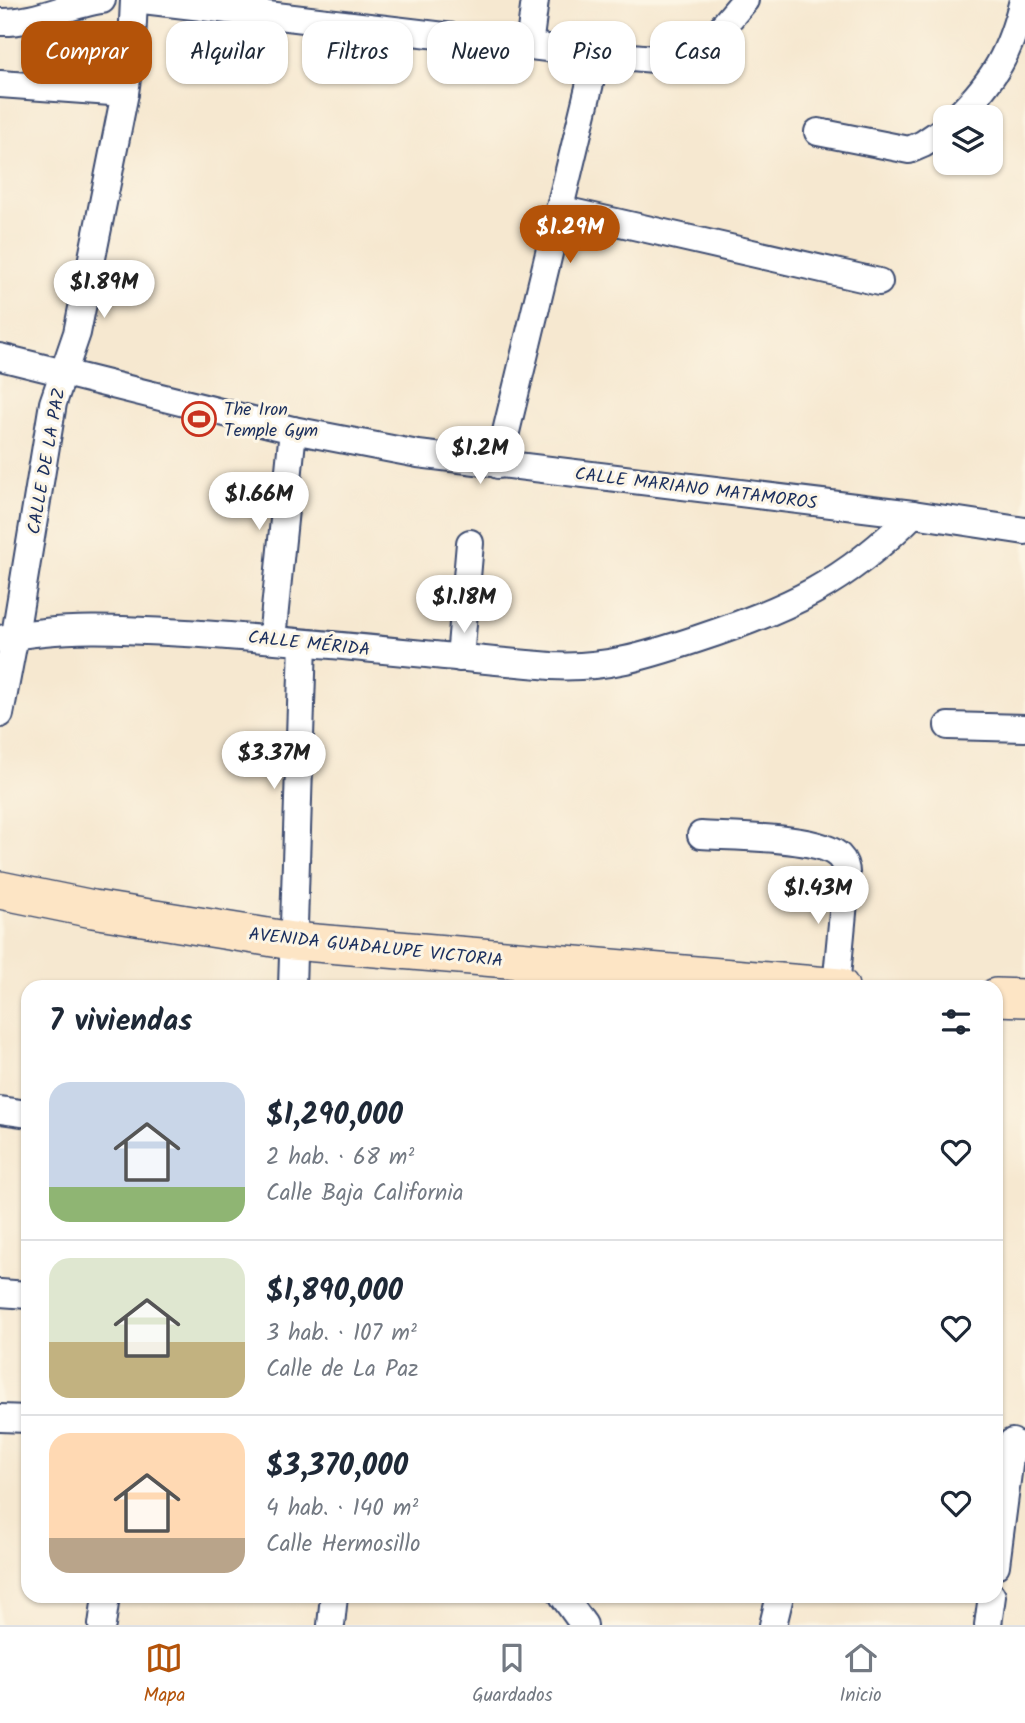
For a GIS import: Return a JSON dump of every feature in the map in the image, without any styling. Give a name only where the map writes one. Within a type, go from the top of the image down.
[{"type":"main road","name":"AVENIDA GUADALUPE VICTORIA","points":[[0,890],[93,909],[292,941],[754,980]]},
{"type":"main road","points":[[1003,997],[1025,998]]},
{"type":"street","points":[[0,22],[38,18],[102,0]]},
{"type":"street","name":"CALLE DE LA PAZ","points":[[0,714],[8,637],[53,403],[77,333],[125,93],[132,43],[134,0]]},
{"type":"street","points":[[143,0],[427,34]]},
{"type":"street","points":[[532,21],[535,0]]},
{"type":"street","points":[[636,57],[677,61],[690,58],[702,51],[745,0]]},
{"type":"street","points":[[969,105],[985,88],[1000,64],[1010,43],[1023,0]]},
{"type":"street","points":[[0,84],[125,93]]},
{"type":"street","points":[[498,465],[590,84]]},
{"type":"street","points":[[818,132],[909,149],[933,137]]},
{"type":"street","points":[[559,209],[879,282]]},
{"type":"street","name":"CALLE MARIANO MATAMOROS","points":[[0,357],[293,430],[406,452],[913,514],[1025,531]]},
{"type":"street","points":[[272,639],[293,430]]},
{"type":"street","name":"CALLE MÉRIDA","points":[[8,637],[54,631],[129,629],[582,667],[641,658],[748,622],[800,600],[839,578],[882,545],[913,514]]},
{"type":"street","points":[[460,658],[470,543]]},
{"type":"street","points":[[292,980],[303,643]]},
{"type":"street","points":[[948,726],[1025,728]]},
{"type":"street","points":[[701,835],[806,842],[833,850],[842,858],[847,869],[838,980]]},
{"type":"street","points":[[0,1110],[21,1113]]},
{"type":"street","points":[[0,1293],[21,1294]]},
{"type":"street","points":[[0,1418],[21,1419]]},
{"type":"street","points":[[1003,1508],[1011,1442]]},
{"type":"street","points":[[102,1625],[105,1603]]},
{"type":"street","points":[[331,1625],[333,1603]]},
{"type":"street","points":[[568,1603],[584,1625]]},
{"type":"street","points":[[774,1625],[779,1603]]},
{"type":"street","points":[[988,1625],[991,1603]]},
{"type":"place","name":"The Iron Temple Gym","points":[[199,419]]}]
